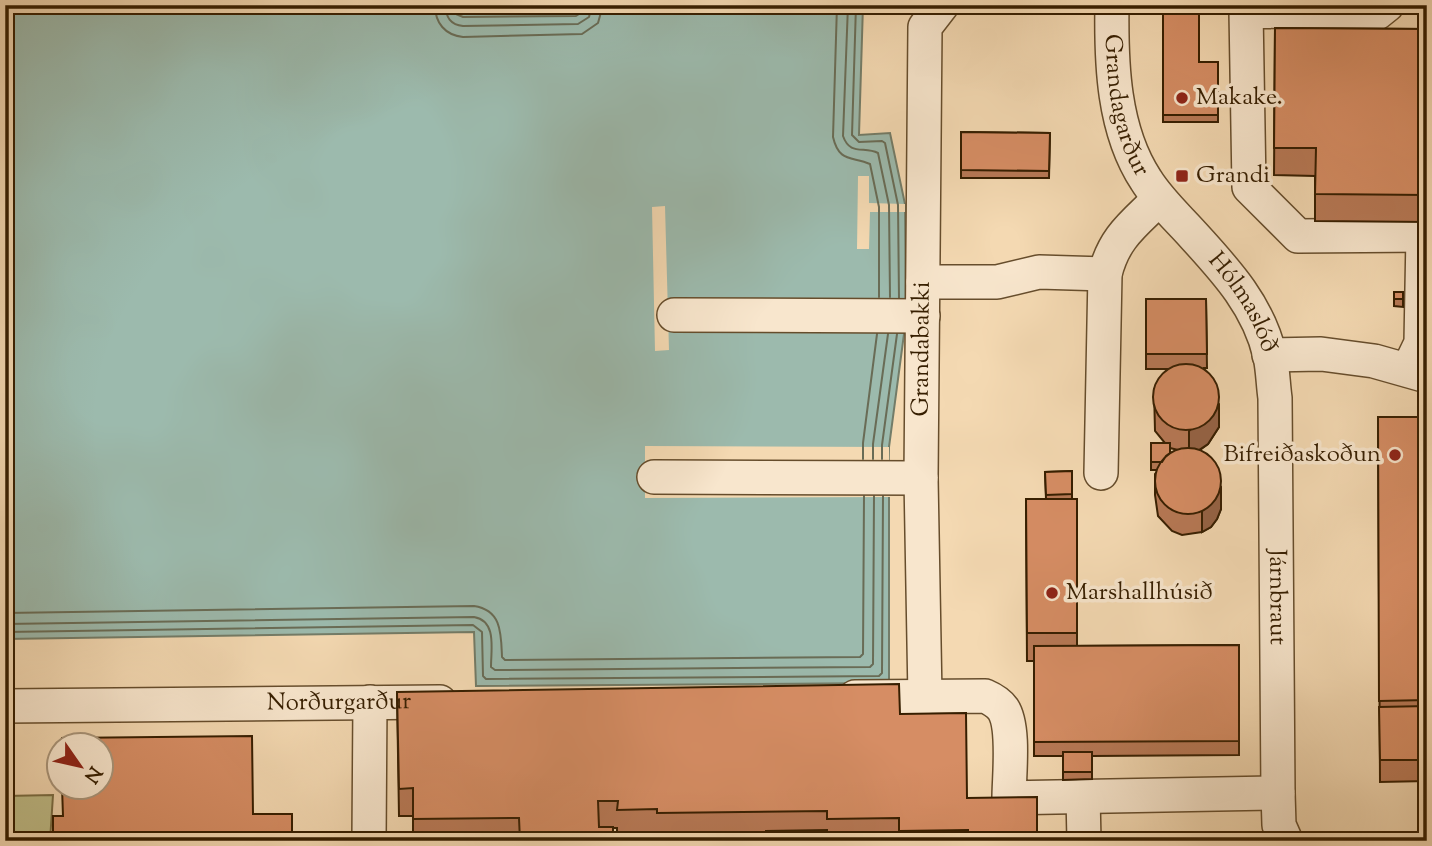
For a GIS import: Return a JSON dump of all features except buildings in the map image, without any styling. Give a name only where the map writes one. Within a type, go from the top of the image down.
[{"type":"street","name":"Grandabakki","points":[[925,697],[921,478],[925,27],[942,5]]},
{"type":"street","name":"Grandagarður","points":[[1112,5],[1114,74],[1121,120],[1134,159],[1160,199]]},
{"type":"street","points":[[1387,5],[1377,13],[1246,11],[1249,187],[1298,236],[1425,235],[1424,305],[1417,373]]},
{"type":"street","points":[[1134,159],[1157,170],[1177,187],[1238,252],[1246,268],[1243,294]]},
{"type":"street","points":[[1101,473],[1105,274],[1110,254],[1120,238],[1160,199]]},
{"type":"street","name":"Hólmaslóð","points":[[1160,199],[1229,273],[1253,311],[1269,355],[1321,354],[1374,361],[1417,373]]},
{"type":"street","points":[[923,282],[996,282],[1039,272],[1105,274]]},
{"type":"street","points":[[674,315],[922,317]]},
{"type":"street","name":"Járnbraut","points":[[1269,355],[1275,398],[1279,825],[1286,841]]},
{"type":"street","points":[[654,477],[921,478]]},
{"type":"street","points":[[828,698],[985,696],[992,699],[1003,710],[1009,725],[1009,798],[1278,793]]},
{"type":"street","name":"Norðurgarður","points":[[5,706],[467,701]]},
{"type":"street","points":[[369,841],[370,702]]},
{"type":"street","points":[[1083,796],[1084,841]]},
{"type":"shaded area","points":[[46,795],[46,800],[53,800],[50,841],[5,841],[5,796]]},
{"type":"water","points":[[5,5],[461,5],[462,10],[863,5],[859,135],[890,133],[905,204],[906,319],[889,447],[889,683],[476,686],[474,632],[5,639]]},
{"type":"pier","points":[[461,5],[465,7],[822,5],[461,10]]},
{"type":"pier","points":[[858,176],[869,176],[869,203],[905,204],[905,212],[870,212],[869,249],[857,249]]},
{"type":"pier","points":[[665,206],[669,350],[655,351],[652,207]]},
{"type":"pier","points":[[645,446],[889,447],[890,497],[645,498]]},
{"type":"place","name":"Makake.","points":[[1182,98]]},
{"type":"place","name":"Grandi","points":[[1182,176]]},
{"type":"place","name":"Bifreiðaskoðun","points":[[1395,455]]},
{"type":"place","name":"Marshallhúsið","points":[[1052,593]]}]
